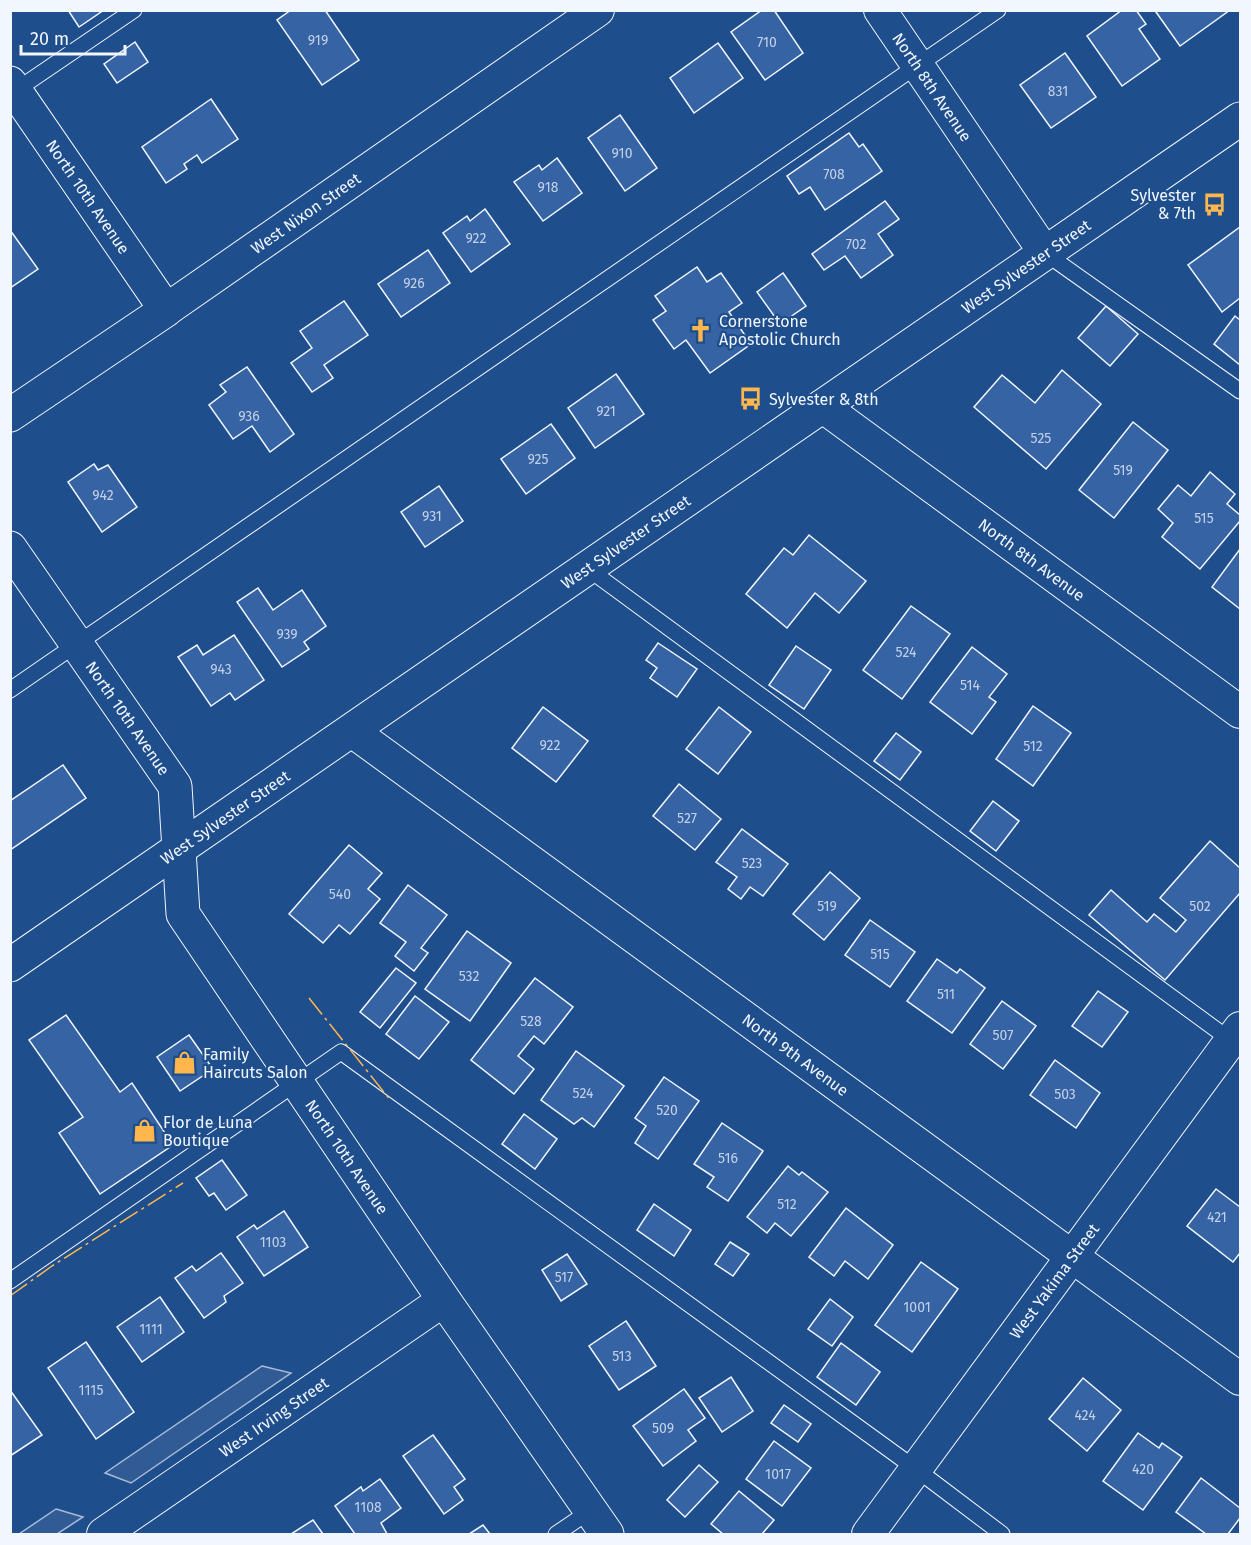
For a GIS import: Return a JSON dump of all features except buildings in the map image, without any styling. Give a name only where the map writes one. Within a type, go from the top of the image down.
[{"type":"street","name":"West Nixon Street","points":[[10,415],[166,310],[598,10]]},
{"type":"street","name":"North 8th Avenue","points":[[880,10],[1045,253]]},
{"type":"street","name":"North 10th Avenue","points":[[12,89],[166,310]]},
{"type":"street","name":"West Sylvester Street","points":[[10,965],[1240,119]]},
{"type":"street","name":"North 8th Avenue","points":[[822,406],[1240,712]]},
{"type":"street","name":"North 10th Avenue","points":[[10,548],[175,786],[183,914],[598,1523]]},
{"type":"street","name":"North 9th Avenue","points":[[352,731],[1240,1379]]},
{"type":"street","name":"West Yakima Street","points":[[868,1534],[1072,1256],[1237,1039]]},
{"type":"street","name":"West Irving Street","points":[[103,1534],[444,1300]]},
{"type":"lane","points":[[12,89],[134,10]]},
{"type":"lane","points":[[10,690],[998,10]]},
{"type":"lane","points":[[1045,253],[1240,390]]},
{"type":"lane","points":[[587,568],[1237,1039]]},
{"type":"lane","points":[[10,1281],[340,1052],[916,1469],[1002,1534]]},
{"type":"lane","points":[[556,1534],[598,1523]]},
{"type":"shaded area","points":[[262,1366],[291,1373],[131,1483],[105,1473]]},
{"type":"shaded area","points":[[56,1509],[83,1517],[57,1534],[19,1534]]},
{"type":"power","points":[[309,998],[391,1101]]},
{"type":"power","points":[[10,1296],[52,1266],[183,1183]]},
{"type":"place","name":"Sylvester & 7th","points":[[1214,204]]},
{"type":"place","name":"Cornerstone Apostolic Church","points":[[701,330]]},
{"type":"place","name":"Sylvester & 8th","points":[[751,399]]},
{"type":"place","name":"Family Haircuts Salon","points":[[185,1063]]},
{"type":"place","name":"Flor de Luna Boutique","points":[[145,1131]]}]
